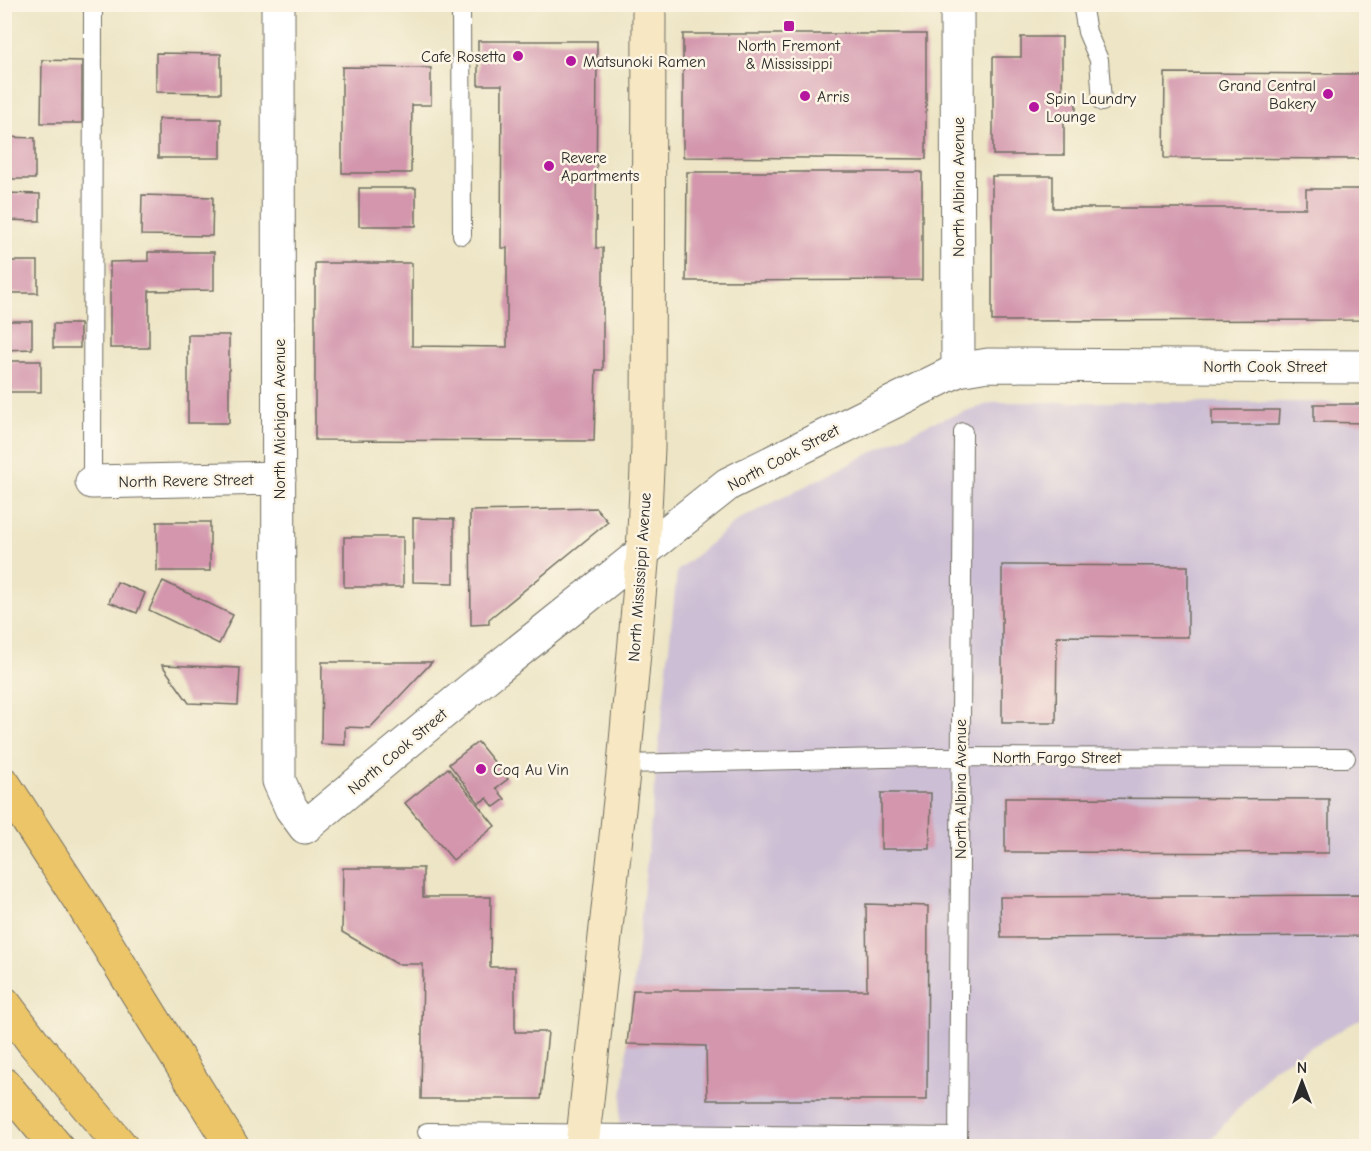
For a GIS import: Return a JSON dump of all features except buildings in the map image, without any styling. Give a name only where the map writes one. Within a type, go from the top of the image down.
[{"type":"highway","points":[[4,784],[84,907],[232,1146]]},
{"type":"highway","points":[[4,1003],[34,1043],[121,1146]]},
{"type":"highway","points":[[4,1084],[56,1146]]},
{"type":"street","name":"North Michigan Avenue","points":[[278,4],[279,781],[291,808],[305,827]]},
{"type":"street","name":"North Mississippi Avenue","points":[[583,1141],[624,764],[643,552],[648,448],[649,4]]},
{"type":"street","name":"North Albina Avenue","points":[[957,4],[958,370]]},
{"type":"street","name":"North Cook Street","points":[[305,827],[475,686],[728,484],[958,370],[988,365],[1366,367]]},
{"type":"street","name":"North Revere Street","points":[[92,482],[279,478]]},
{"type":"lane","points":[[92,482],[93,4]]},
{"type":"lane","points":[[461,4],[462,235]]},
{"type":"lane","points":[[1082,4],[1087,32],[1099,60],[1102,102]]},
{"type":"lane","name":"North Albina Avenue","points":[[958,1142],[963,432]]},
{"type":"lane","name":"North Fargo Street","points":[[624,764],[961,757],[1346,758]]},
{"type":"lane","points":[[426,1132],[583,1141],[958,1142]]},
{"type":"shaded area","points":[[995,402],[1366,402],[1366,1016],[1274,1068],[1205,1146],[617,1146],[677,571],[738,520],[930,423]]},
{"type":"place","name":"North Fremont & Mississippi","points":[[789,26]]},
{"type":"place","name":"Cafe Rosetta","points":[[518,56]]},
{"type":"place","name":"Matsunoki Ramen","points":[[571,61]]},
{"type":"place","name":"Grand Central Bakery","points":[[1328,94]]},
{"type":"place","name":"Arris","points":[[805,96]]},
{"type":"place","name":"Spin Laundry Lounge","points":[[1034,107]]},
{"type":"place","name":"Revere Apartments","points":[[549,166]]},
{"type":"place","name":"Coq Au Vin","points":[[481,769]]}]
